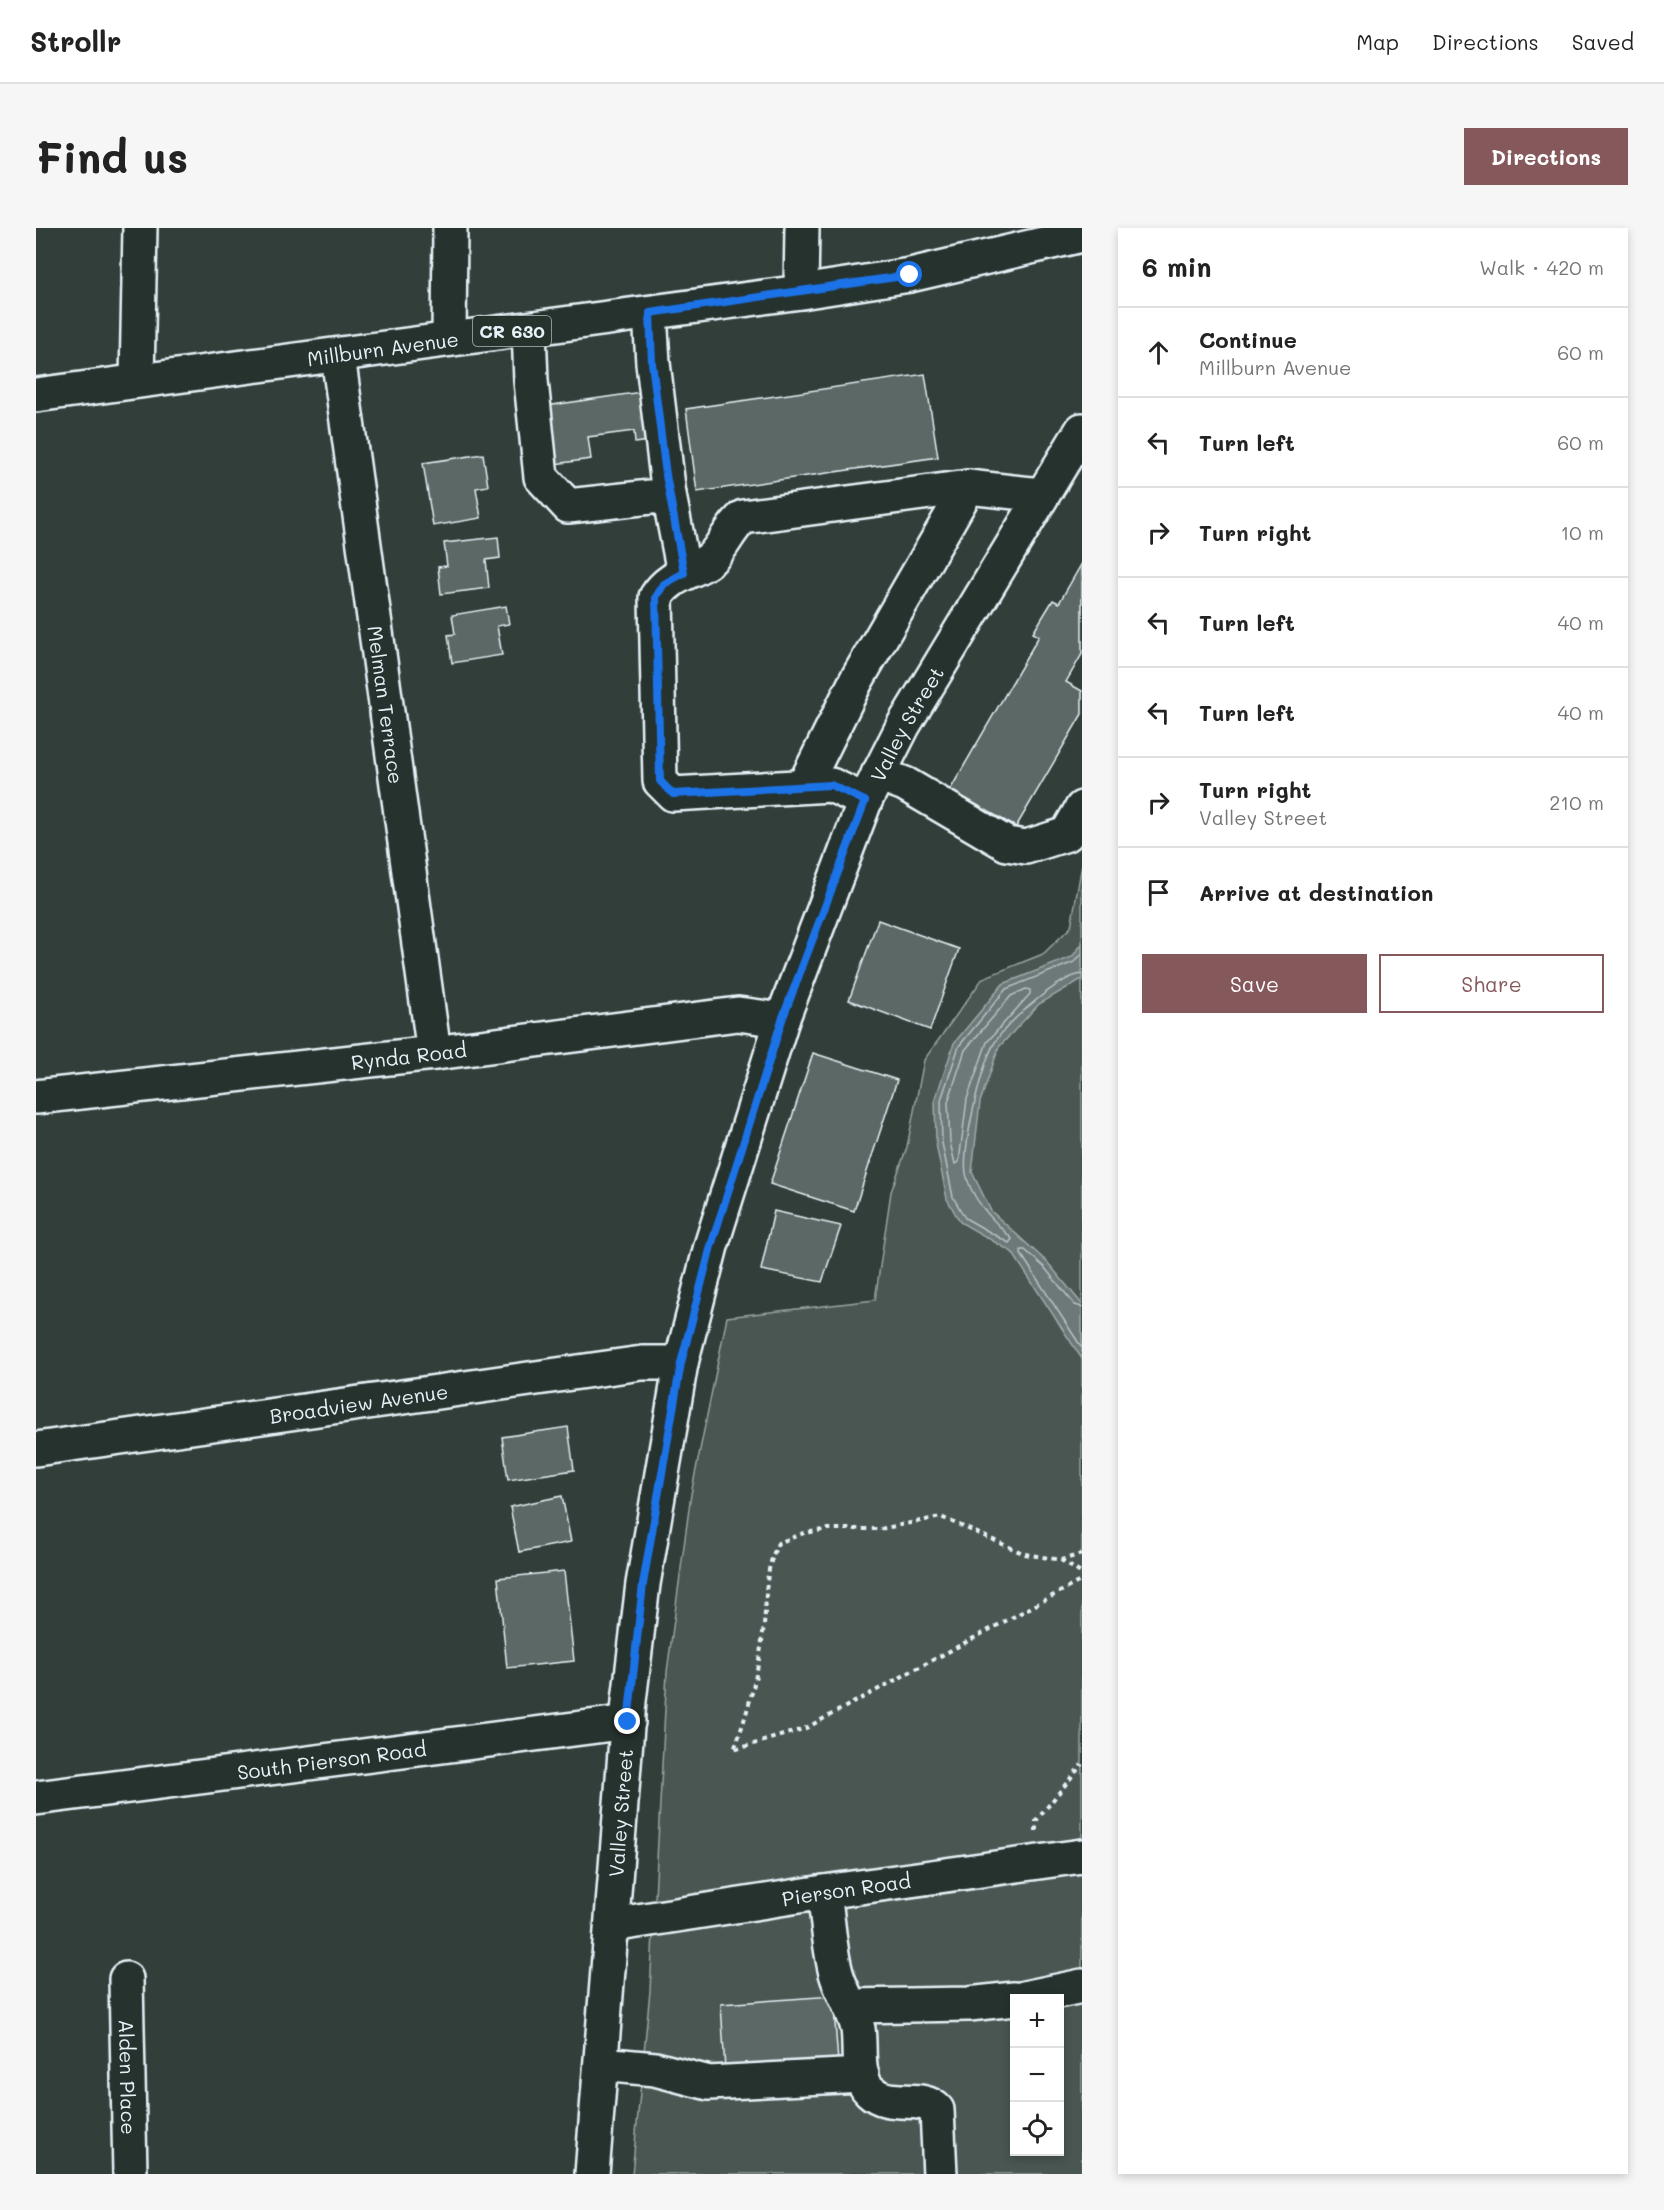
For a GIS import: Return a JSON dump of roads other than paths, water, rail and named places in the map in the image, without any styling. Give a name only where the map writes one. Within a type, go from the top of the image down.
[{"type":"street","points":[[137,381],[140,228]]},
{"type":"street","points":[[449,339],[450,228]]},
{"type":"street","points":[[801,292],[802,228]]},
{"type":"street","points":[[1066,239],[1082,256]]},
{"type":"street","name":"Millburn Avenue","points":[[36,394],[338,356],[801,292],[910,275],[1066,239]]},
{"type":"street","points":[[650,313],[652,363],[668,485],[684,573]]},
{"type":"street","points":[[529,329],[531,381],[541,477],[568,506],[668,485]]},
{"type":"street","name":"Melman Terrace","points":[[338,356],[434,1053]]},
{"type":"street","name":"Valley Street","points":[[592,2174],[628,1722],[643,1584],[681,1363],[711,1246],[782,1020],[872,788],[903,726],[1082,430]]},
{"type":"street","points":[[1041,495],[968,487],[743,517],[729,531],[714,556],[664,584],[656,597],[660,781],[673,794],[831,785],[872,788],[905,784],[1007,844],[1026,847],[1067,834],[1082,808]]},
{"type":"street","points":[[804,786],[856,681],[968,487]]},
{"type":"street","name":"Rynda Road","points":[[36,1097],[434,1053],[738,1014],[782,1020]]},
{"type":"street","name":"Broadview Avenue","points":[[36,1449],[642,1363],[681,1363]]},
{"type":"street","name":"South Pierson Road","points":[[36,1798],[628,1722]]},
{"type":"street","name":"Pierson Road","points":[[612,1925],[824,1892],[1082,1856]]},
{"type":"street","points":[[824,1892],[836,1975],[858,2028],[862,2075],[868,2089],[880,2098],[907,2103],[923,2101],[932,2104],[938,2110],[940,2174]]},
{"type":"street","name":"Alden Place","points":[[126,1979],[130,2174]]},
{"type":"street","points":[[1043,1994],[1082,1986]]},
{"type":"street","points":[[850,2006],[969,2004],[1010,2000]]},
{"type":"street","points":[[601,2064],[655,2069],[709,2083],[862,2075]]},
{"type":"water","points":[[1082,944],[1082,979],[1039,1004],[999,1047],[980,1102],[972,1172],[991,1211],[1048,1263],[1082,1304],[1082,1359],[1012,1252],[960,1222],[947,1199],[936,1144],[935,1100],[954,1043],[1003,984],[1072,957]]}]
